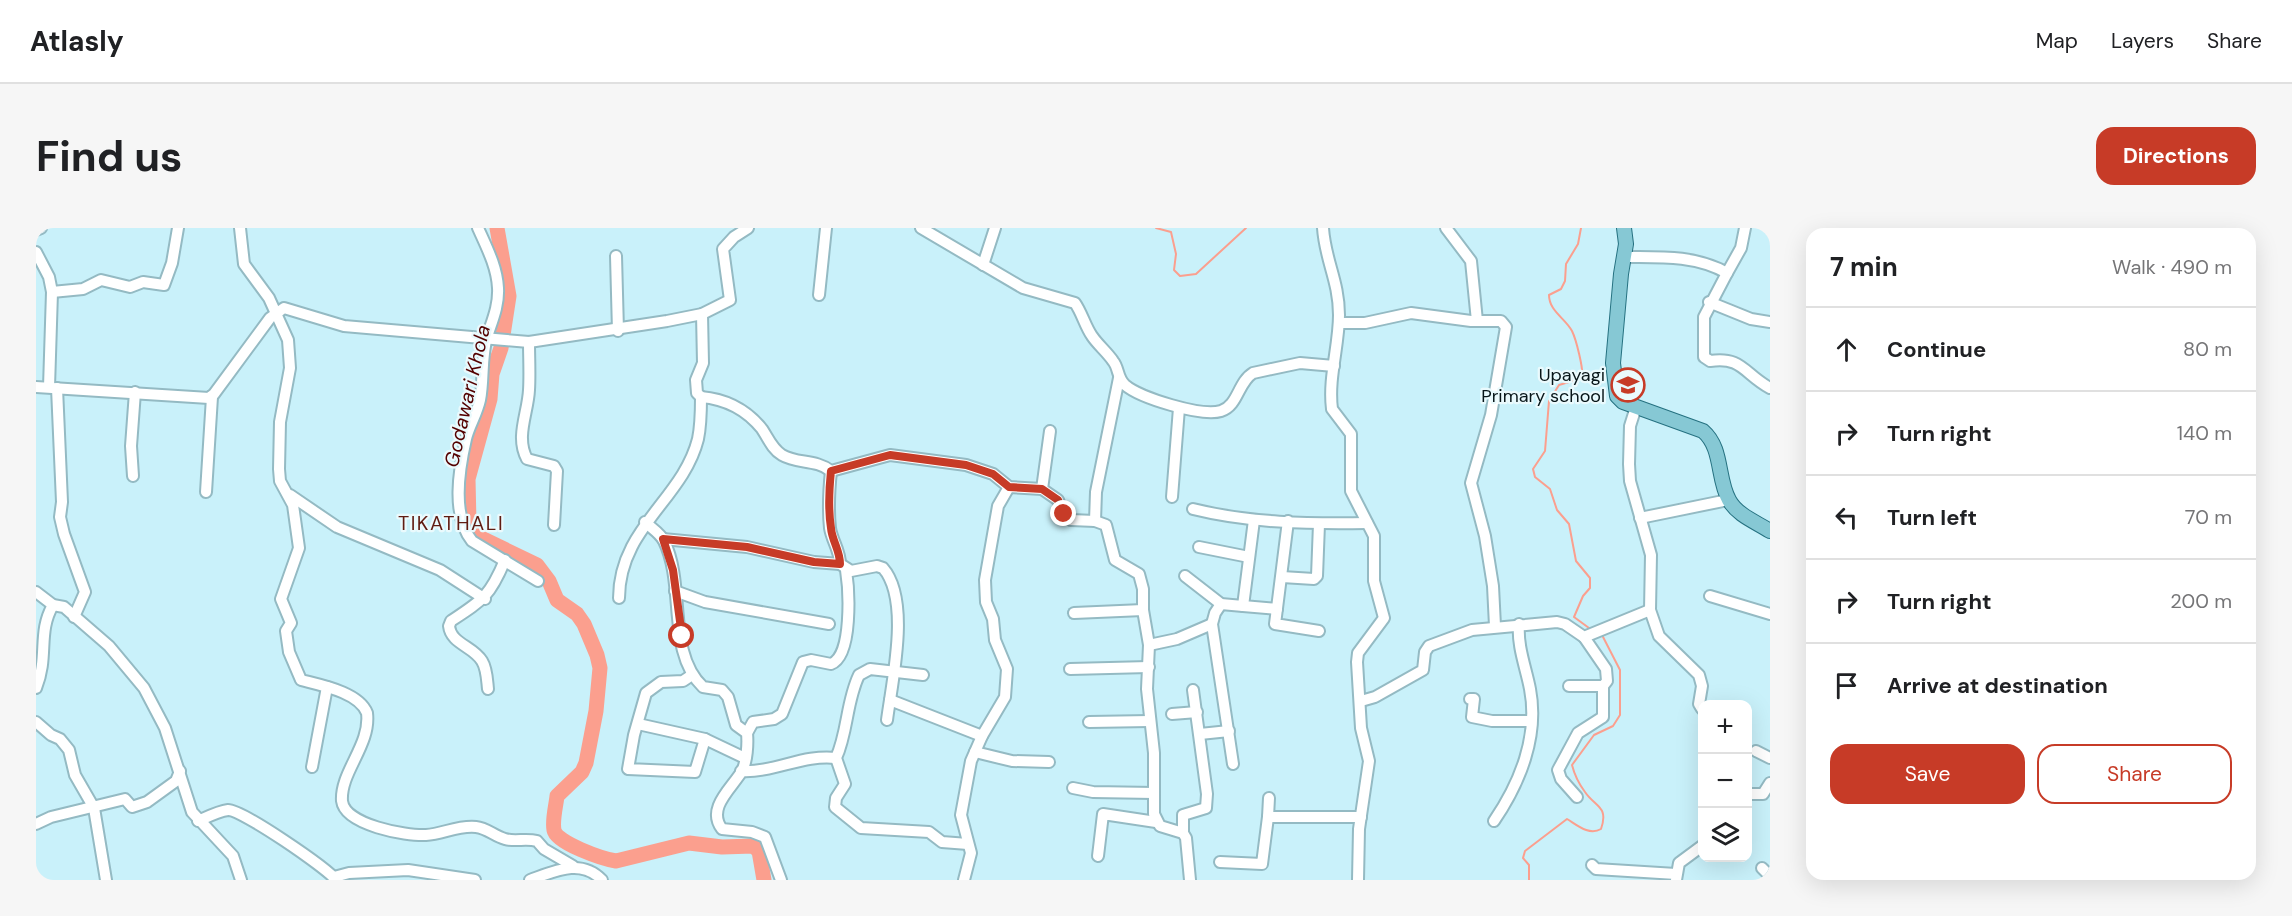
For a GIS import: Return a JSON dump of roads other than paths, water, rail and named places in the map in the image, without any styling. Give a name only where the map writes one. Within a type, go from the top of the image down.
[{"type":"main road","points":[[1624,228],[1625,257],[1621,274],[1614,375],[1617,396],[1623,402],[1703,431],[1712,439],[1728,500],[1747,518],[1770,531]]},
{"type":"street","points":[[36,230],[40,228]]},
{"type":"street","points":[[52,292],[83,289],[101,280],[130,287],[142,282],[164,285],[172,263],[178,228]]},
{"type":"street","points":[[240,228],[244,264],[277,312],[288,340],[290,368],[280,422],[280,480],[294,505],[298,548],[281,599],[291,623],[286,631],[286,637],[301,680],[327,687],[351,698],[362,704],[368,713],[361,748],[342,796],[344,809],[349,815],[375,827],[418,835],[459,827],[479,827],[505,839],[537,841],[544,849],[573,866],[586,868],[602,880]]},
{"type":"street","points":[[478,228],[495,265],[498,289],[480,401],[466,438],[459,499],[466,534],[472,541],[538,581]]},
{"type":"street","points":[[206,492],[212,397],[277,312],[284,308],[344,326],[525,342],[582,333],[618,331],[702,314],[730,300],[723,249],[734,237],[748,228]]},
{"type":"street","points":[[819,295],[826,228]]},
{"type":"street","points":[[921,228],[1023,288],[1075,303],[1092,336],[1113,360],[1119,378],[1126,386],[1179,408],[1200,412],[1223,411],[1233,402],[1241,384],[1253,373],[1300,363],[1334,366]]},
{"type":"street","points":[[983,265],[995,228]]},
{"type":"street","points":[[1323,228],[1325,250],[1336,279],[1339,323],[1332,409],[1351,434],[1351,491],[1374,536],[1374,581],[1384,618],[1358,653],[1362,701],[1361,728],[1369,768],[1361,817],[1358,880]]},
{"type":"street","points":[[1446,228],[1471,261],[1477,321]]},
{"type":"street","points":[[1745,228],[1741,248],[1709,302],[1702,326],[1704,357],[1710,362],[1728,360],[1743,367],[1751,377],[1770,388]]},
{"type":"street","points":[[36,252],[49,277],[52,292],[58,388],[62,502],[60,516],[85,592],[74,617]]},
{"type":"street","points":[[616,256],[619,295],[616,306],[618,331]]},
{"type":"street","points":[[1625,257],[1686,259],[1715,266],[1727,273]]},
{"type":"street","points":[[1709,302],[1751,319],[1770,322]]},
{"type":"street","points":[[1339,323],[1365,323],[1411,313],[1477,321],[1502,321],[1506,327],[1507,335],[1491,415],[1471,483],[1485,536],[1493,586],[1495,626]]},
{"type":"street","points":[[702,314],[703,363],[696,380],[697,393],[701,397],[719,399],[734,405],[761,428],[780,454],[824,466],[831,471]]},
{"type":"street","points":[[525,342],[529,391],[521,438],[522,450],[527,459],[554,466],[557,471],[554,525]]},
{"type":"street","points":[[1095,521],[1096,492],[1119,378]]},
{"type":"street","points":[[36,387],[212,397]]},
{"type":"street","points":[[133,476],[131,446],[135,392]]},
{"type":"street","points":[[619,598],[627,555],[645,522],[660,508],[698,440],[701,397]]},
{"type":"street","points":[[1636,407],[1630,426],[1630,481],[1651,555],[1650,610],[1659,636],[1699,675],[1702,686],[1700,700]]},
{"type":"street","points":[[1172,497],[1179,408]]},
{"type":"street","points":[[1042,489],[1050,431]]},
{"type":"street","points":[[831,471],[884,456],[902,456],[982,469],[1009,487],[1042,489],[1058,500],[1064,515],[1071,520],[1095,521],[1107,527],[1115,560],[1139,574],[1143,589],[1143,610],[1149,645],[1147,689],[1154,753],[1156,822]]},
{"type":"street","points":[[781,880],[765,837],[752,832],[722,829],[718,824],[718,805],[741,771],[745,758],[747,733],[753,722],[774,719],[782,714],[803,662],[811,660],[831,664],[839,658],[851,605],[840,553],[831,531],[828,495],[831,471]]},
{"type":"street","points":[[963,880],[970,859],[962,823],[962,804],[975,752],[982,736],[1001,709],[1005,697],[1007,669],[995,640],[993,619],[986,602],[985,580],[998,506],[1009,487]]},
{"type":"street","points":[[290,495],[347,532],[379,543],[440,570],[485,599]]},
{"type":"street","points":[[1640,518],[1728,500]]},
{"type":"street","points":[[1193,509],[1254,520],[1319,524],[1367,523]]},
{"type":"street","points":[[1243,606],[1254,520]]},
{"type":"street","points":[[645,522],[663,539],[673,570],[684,651],[693,675],[703,687],[722,690],[728,697],[736,725],[747,733]]},
{"type":"street","points":[[1287,522],[1275,624],[1319,631]]},
{"type":"street","points":[[1282,577],[1314,579],[1317,576],[1319,524]]},
{"type":"street","points":[[663,539],[747,547],[843,567],[877,566],[888,574],[893,584],[898,618],[887,720]]},
{"type":"street","points":[[1199,547],[1249,557]]},
{"type":"street","points":[[488,690],[486,668],[481,658],[455,639],[449,626],[451,621],[485,599],[495,584],[505,560]]},
{"type":"street","points":[[1185,576],[1221,604],[1277,609]]},
{"type":"street","points":[[36,591],[53,605],[64,607],[117,654],[144,688],[165,728],[192,812],[233,856],[240,880]]},
{"type":"street","points":[[675,591],[712,604],[829,624]]},
{"type":"street","points":[[1710,596],[1770,614]]},
{"type":"street","points":[[1221,604],[1212,624],[1233,764]]},
{"type":"street","points":[[36,688],[44,667],[45,618],[53,605]]},
{"type":"street","points":[[1074,613],[1143,610]]},
{"type":"street","points":[[1584,637],[1650,610]]},
{"type":"street","points":[[1362,701],[1368,700],[1423,670],[1425,652],[1429,646],[1472,630],[1495,626],[1557,622],[1565,624],[1584,637],[1606,669],[1607,681],[1603,686],[1603,717],[1578,733],[1558,770],[1561,779],[1577,797]]},
{"type":"street","points":[[1149,645],[1177,639],[1212,624]]},
{"type":"street","points":[[1494,821],[1506,803],[1528,751],[1532,698],[1518,636],[1519,624]]},
{"type":"street","points":[[1070,669],[1149,668]]},
{"type":"street","points":[[923,675],[870,669],[859,675],[843,742],[836,758],[845,784],[836,798],[835,807],[856,826],[929,832],[942,842],[968,844]]},
{"type":"street","points":[[693,675],[683,681],[661,681],[646,693],[628,767],[630,770],[695,772],[705,739]]},
{"type":"street","points":[[1569,686],[1603,686]]},
{"type":"street","points":[[312,767],[327,687]]},
{"type":"street","points":[[1191,880],[1188,843],[1183,833],[1183,815],[1206,808],[1206,775],[1193,690]]},
{"type":"street","points":[[1470,699],[1474,699],[1472,717],[1492,721],[1531,721]]},
{"type":"street","points":[[890,700],[982,736]]},
{"type":"street","points":[[1172,714],[1197,712]]},
{"type":"street","points":[[1089,722],[1150,721]]},
{"type":"street","points":[[36,722],[51,735],[60,739],[69,750],[75,775],[94,808],[106,880]]},
{"type":"street","points":[[638,724],[705,739],[745,758]]},
{"type":"street","points":[[1200,734],[1229,731]]},
{"type":"street","points":[[1756,751],[1770,758]]},
{"type":"street","points":[[975,752],[1012,761],[1049,762]]},
{"type":"street","points":[[741,771],[758,771],[809,758],[836,758]]},
{"type":"street","points":[[36,824],[51,817],[125,799],[132,807],[140,805],[176,781],[180,771]]},
{"type":"street","points":[[1752,794],[1763,794],[1770,783]]},
{"type":"street","points":[[1073,789],[1154,793]]},
{"type":"street","points":[[1220,862],[1262,864],[1269,798]]},
{"type":"street","points":[[198,821],[229,810],[243,813],[282,841],[305,853],[335,878],[349,873],[392,870],[475,880]]},
{"type":"street","points":[[1098,856],[1103,814],[1156,822],[1165,829],[1183,833]]},
{"type":"street","points":[[1268,817],[1361,817]]},
{"type":"street","points":[[1594,871],[1676,877],[1679,863],[1698,850]]},
{"type":"street","points":[[530,880],[573,866]]},
{"type":"street","points":[[586,868],[588,880]]},
{"type":"waterway","name":"Godawari Khola","points":[[497,228],[509,296],[501,348],[492,374],[490,399],[468,479],[469,523],[475,535],[537,565],[549,581],[557,600],[577,614],[584,624],[600,668],[596,711],[586,763],[582,772],[557,796],[554,830],[571,845],[616,861],[689,843],[722,847],[753,846],[759,851],[764,880]]},
{"type":"waterway","points":[[1156,228],[1171,232],[1176,254],[1174,270],[1180,276],[1196,274],[1246,228]]},
{"type":"waterway","points":[[1581,228],[1578,244],[1566,264],[1565,281],[1561,289],[1549,295],[1552,306],[1574,335],[1581,362],[1582,378],[1559,385],[1549,401],[1545,451],[1533,469],[1535,477],[1550,489],[1557,510],[1569,524],[1576,561],[1590,578],[1590,588],[1583,596],[1574,617],[1589,628],[1595,628]]},
{"type":"waterway","points":[[1529,880],[1529,865],[1523,858],[1525,851],[1567,819],[1588,830],[1601,829],[1602,811],[1583,789],[1572,765],[1594,735],[1613,726],[1620,715],[1620,670],[1601,633]]},
{"type":"place","name":"Upayagi Primary school","points":[[1628,385]]},
{"type":"district","name":"TIKATHALI","points":[[451,523]]}]
